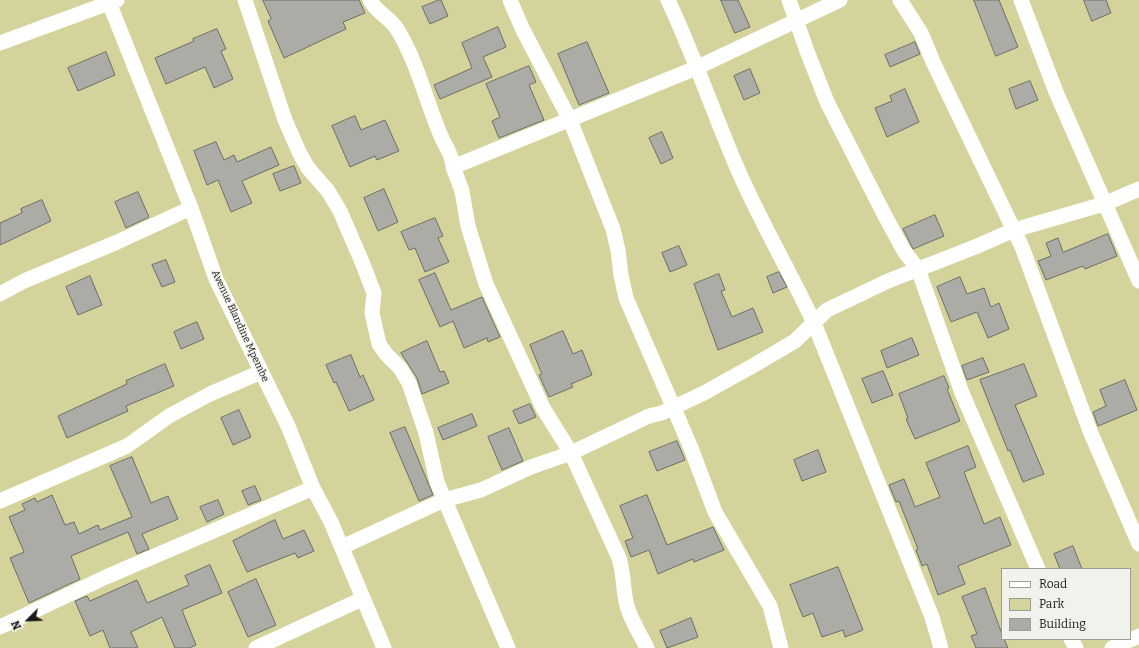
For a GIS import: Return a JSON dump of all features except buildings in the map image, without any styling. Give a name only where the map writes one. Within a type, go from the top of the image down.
[{"type":"street","points":[[245,0],[285,120],[300,154],[308,168],[328,191],[340,211],[370,282],[374,293],[372,313],[380,344],[386,354],[400,368],[408,383],[426,433],[437,482],[508,648]]},
{"type":"street","points":[[370,0],[380,14],[393,23],[414,63],[440,135],[448,153],[453,160],[453,167],[462,191],[468,226],[486,284],[543,408],[571,453],[619,558],[624,575],[625,596],[630,613],[647,648]]},
{"type":"street","points":[[510,0],[522,28],[570,120],[613,229],[626,298],[651,352],[673,408],[691,448],[715,512],[770,606],[781,648]]},
{"type":"street","points":[[668,0],[681,27],[735,163],[814,323],[866,456],[932,617],[941,648]]},
{"type":"street","points":[[789,0],[795,21],[827,102],[852,153],[904,251],[918,269],[962,393],[1038,568]]},
{"type":"street","points":[[453,167],[696,68],[840,0]]},
{"type":"street","points":[[900,0],[921,33],[934,64],[1014,230],[1090,431],[1139,544]]},
{"type":"street","points":[[1021,0],[1056,92],[1095,177],[1104,204],[1139,281]]},
{"type":"street","points":[[0,43],[111,1]]},
{"type":"street","name":"Avenue Blandine Mpembe","points":[[111,1],[191,208],[216,279],[288,426],[313,488],[342,547],[362,599],[384,648]]},
{"type":"street","points":[[342,547],[444,500],[481,490],[531,467],[571,453],[649,416],[673,408],[704,393],[795,341],[827,310],[918,269],[1014,230],[1104,204],[1139,189]]},
{"type":"street","points":[[0,294],[24,281],[115,243],[191,208]]},
{"type":"street","points":[[0,501],[127,446],[169,416],[210,394],[261,372]]},
{"type":"street","points":[[0,627],[106,577],[313,488]]},
{"type":"street","points":[[256,648],[362,599]]},
{"type":"street","points":[[1112,648],[1130,640]]},
{"type":"green space","points":[[0,0],[1139,0],[1139,648],[0,648]]}]
